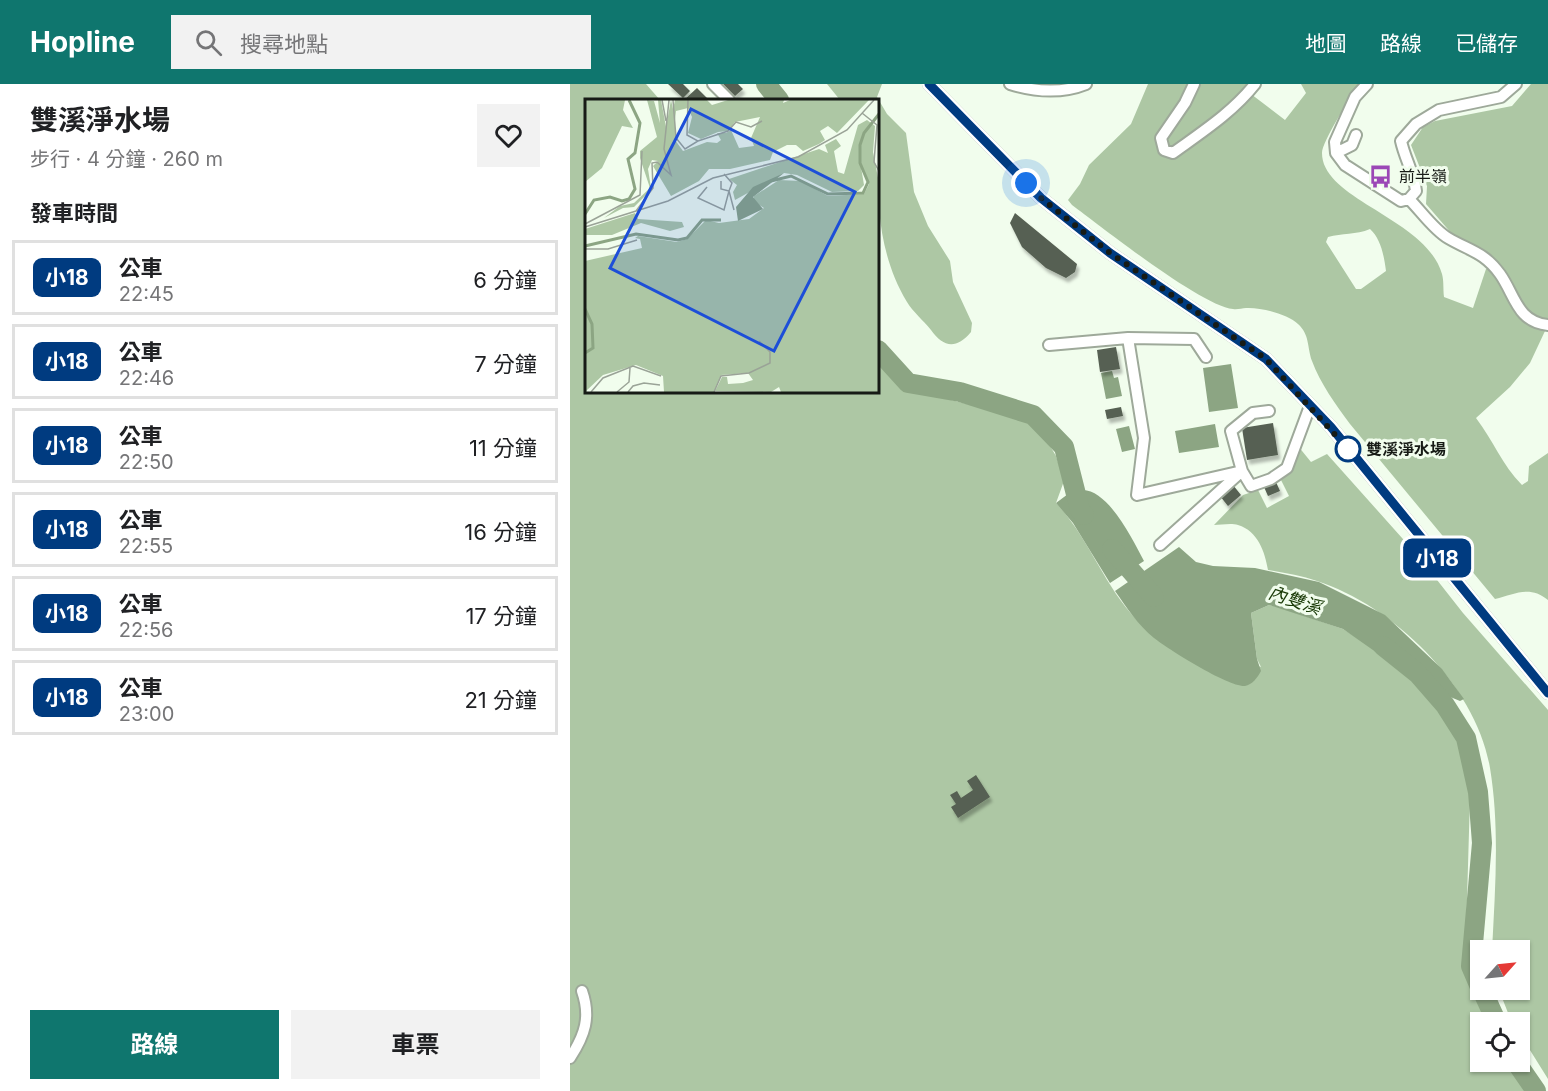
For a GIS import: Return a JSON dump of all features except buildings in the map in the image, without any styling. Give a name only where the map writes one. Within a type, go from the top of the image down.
[{"type":"street","points":[[713,84],[728,99]]},
{"type":"street","points":[[929,84],[1041,198],[1110,253],[1266,359],[1331,427],[1548,693]]},
{"type":"street","points":[[1010,84],[1038,90],[1067,92],[1086,84]]},
{"type":"street","points":[[1194,84],[1185,103],[1161,138],[1164,150],[1173,153],[1209,128],[1243,99],[1255,84]]},
{"type":"street","points":[[1367,84],[1355,97],[1335,142],[1336,153],[1345,165],[1401,201],[1409,199],[1416,191],[1415,177],[1404,155],[1401,141],[1408,129],[1439,110],[1501,97],[1516,84]]},
{"type":"street","points":[[1336,153],[1352,145],[1356,135]]},
{"type":"street","points":[[1409,199],[1446,237],[1478,251],[1500,274],[1521,312],[1533,321],[1548,326]]},
{"type":"street","points":[[1128,339],[1144,438],[1137,495],[1242,471]]},
{"type":"street","points":[[1049,345],[1128,339],[1194,339],[1206,357]]},
{"type":"street","points":[[1269,411],[1253,413],[1231,431],[1242,471],[1251,486],[1287,468],[1310,405]]},
{"type":"street","points":[[1160,544],[1242,471]]},
{"type":"street","points":[[570,1058],[578,1046],[589,1012],[582,991]]},
{"type":"shaded area","points":[[570,84],[646,84],[659,99],[585,99],[585,393],[879,393],[879,363],[904,388],[1022,418],[1043,434],[1056,456],[1064,481],[1056,503],[1078,531],[1125,607],[1144,625],[1261,667],[1257,659],[1251,613],[1269,605],[1343,629],[1370,646],[1421,688],[1443,714],[1459,743],[1470,797],[1465,969],[1470,980],[1470,1000],[1479,1000],[1484,1012],[1470,1012],[1470,1072],[1516,1072],[1528,1091],[570,1091]]},
{"type":"shaded area","points":[[827,84],[882,84],[878,99],[839,99]]},
{"type":"shaded area","points":[[1148,84],[1252,84],[1247,91],[1285,120],[1306,93],[1301,84],[1359,84],[1323,147],[1322,153],[1326,169],[1338,184],[1397,223],[1432,255],[1442,274],[1444,297],[1473,308],[1486,269],[1492,269],[1518,312],[1545,331],[1530,363],[1510,387],[1476,418],[1522,485],[1528,481],[1529,466],[1548,453],[1548,600],[1541,595],[1529,592],[1495,599],[1339,409],[1315,369],[1306,337],[1298,324],[1288,317],[1273,312],[1252,308],[1233,309],[1218,305],[1199,295],[1152,264],[1072,205],[1068,200],[1080,184],[1089,165],[1131,124]],"holes":[[[1370,229],[1381,248],[1386,271],[1361,289],[1356,289],[1326,242],[1328,237]]]},
{"type":"shaded area","points":[[1531,84],[1548,84],[1548,322],[1533,319],[1483,252],[1452,234],[1426,204],[1427,186],[1411,145],[1423,127],[1435,121],[1512,106]]},
{"type":"shaded area","points":[[879,100],[887,114],[906,133],[914,192],[928,226],[950,261],[953,282],[972,323],[971,332],[960,342],[950,344],[940,340],[907,302],[895,279],[882,229],[879,204]]},
{"type":"shaded area","points":[[1298,446],[1311,462],[1327,454],[1419,557],[1463,613],[1548,710],[1548,1079],[1530,1050],[1530,1012],[1508,1012],[1503,1000],[1530,1000],[1530,940],[1492,940],[1496,860],[1493,791],[1482,738],[1468,708],[1450,680],[1428,654],[1375,609],[1346,593],[1317,581],[1268,570],[1262,549],[1251,532],[1235,524],[1214,525],[1243,495],[1258,490],[1267,508],[1289,496],[1281,480],[1292,471]]},
{"type":"water","points":[[1231,364],[1238,408],[1209,412],[1203,368]]},
{"type":"water","points":[[1112,371],[1114,378],[1118,377],[1122,396],[1106,399],[1101,373]]},
{"type":"water","points":[[1215,424],[1219,447],[1179,453],[1175,431]]},
{"type":"water","points":[[1129,426],[1135,449],[1122,452],[1116,429]]},
{"type":"water","points":[[1082,490],[1092,492],[1110,506],[1119,517],[1144,561],[1110,583],[1073,523],[1056,503],[1068,494]]},
{"type":"water","points":[[1179,547],[1196,562],[1213,566],[1255,568],[1319,582],[1385,615],[1442,669],[1464,699],[1460,701],[1443,694],[1409,663],[1390,662],[1343,629],[1269,605],[1251,613],[1257,659],[1261,671],[1256,678],[1245,686],[1212,674],[1148,633],[1115,591]]},
{"type":"waterway","name":"內雙溪","points":[[766,84],[778,99]]},
{"type":"waterway","name":"內雙溪","points":[[879,351],[908,383],[960,392],[1033,415],[1064,447],[1080,510],[1084,515]]},
{"type":"waterway","name":"內雙溪","points":[[1112,549],[1154,597]]},
{"type":"waterway","name":"內雙溪","points":[[1383,646],[1418,674],[1445,705],[1466,738],[1478,792],[1482,843],[1473,940]]},
{"type":"waterway","name":"內雙溪","points":[[1487,1000],[1492,1012]]},
{"type":"waterway","name":"內雙溪","points":[[1523,1072],[1536,1091]]},
{"type":"bus line","name":"小18","points":[[929,84],[1041,198],[1110,253],[1266,359],[1331,427],[1548,693]]},
{"type":"place","name":"前半嶺","points":[[1381,176]]},
{"type":"place","name":"雙溪淨水場","points":[[1348,449]]},
{"type":"route","points":[[1026,183],[1041,198],[1110,253],[1266,359],[1331,427],[1348,449]]}]
